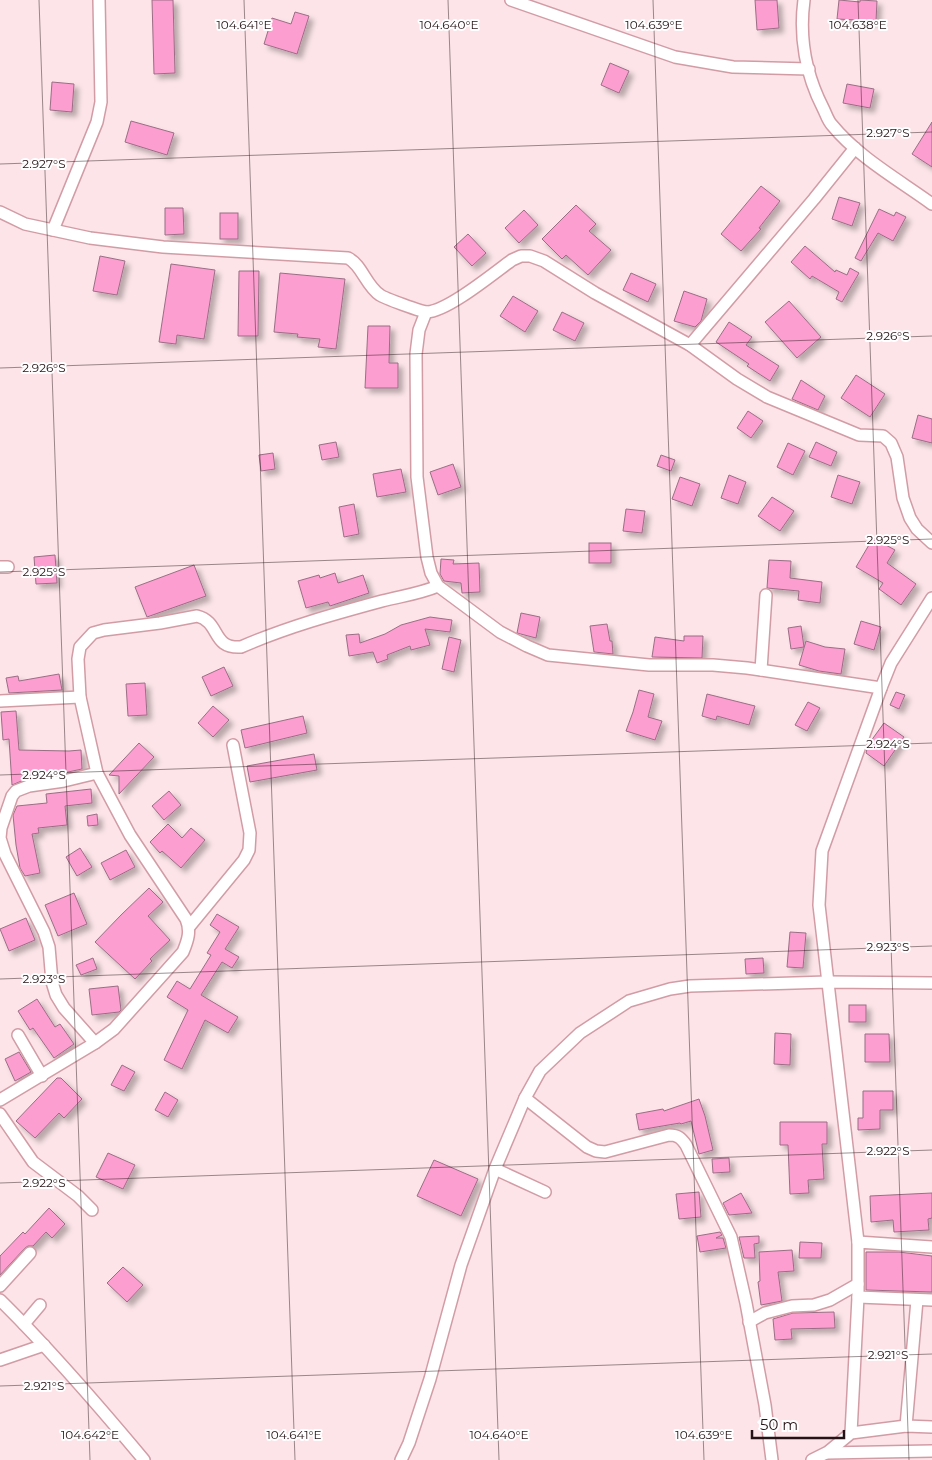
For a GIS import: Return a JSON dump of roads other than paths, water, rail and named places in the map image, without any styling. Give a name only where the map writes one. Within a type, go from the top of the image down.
[{"type":"street","points":[[52,230],[97,122],[101,102],[99,0]]},
{"type":"street","points":[[511,0],[676,57],[733,67],[808,69]]},
{"type":"street","points":[[804,0],[802,18],[803,45],[808,69],[820,102],[831,124],[854,148],[932,204]]},
{"type":"street","points":[[690,345],[854,148]]},
{"type":"street","points":[[0,212],[25,224],[52,230],[163,247],[348,258],[356,264],[370,287],[381,296],[426,312],[460,297],[512,260],[521,256],[530,256],[544,261],[595,293],[690,345],[767,397],[859,435],[883,436],[891,443],[897,456],[903,498],[910,518],[917,529],[932,543]]},
{"type":"street","points":[[426,312],[420,330],[416,354],[417,476],[427,558],[431,573],[438,586],[500,632],[548,655],[649,665],[713,665],[761,670],[881,688]]},
{"type":"street","points":[[190,927],[130,835],[97,773],[80,698],[78,660],[80,647],[93,633],[104,630],[197,616],[207,620],[212,625],[221,642],[234,647],[241,647],[303,624],[383,601],[422,593],[438,586]]},
{"type":"street","points":[[761,670],[766,595]]},
{"type":"street","points":[[852,1433],[858,1297],[858,1242],[819,905],[822,851],[891,663],[932,598]]},
{"type":"street","points":[[0,700],[80,698]]},
{"type":"street","points":[[0,1100],[95,1043],[114,1029],[183,952],[188,940],[190,927],[244,860],[249,850],[250,834],[233,746]]},
{"type":"street","points":[[95,1043],[64,1008],[56,995],[52,982],[49,947],[44,932],[4,854],[0,838],[1,828],[12,796],[16,791],[29,786],[64,781],[97,773]]},
{"type":"street","points":[[401,1460],[409,1443],[430,1380],[461,1265],[495,1170],[525,1098],[540,1071],[580,1033],[629,1001],[670,989],[690,986],[827,982],[932,983]]},
{"type":"street","points":[[18,1035],[42,1076]]},
{"type":"street","points":[[525,1098],[587,1147],[596,1151],[605,1152],[669,1135],[676,1135],[686,1145],[731,1237],[765,1405],[772,1460]]},
{"type":"street","points":[[0,1114],[33,1162],[78,1196],[92,1210]]},
{"type":"street","points":[[495,1170],[545,1192]]},
{"type":"street","points":[[858,1242],[932,1246]]},
{"type":"street","points":[[0,1286],[30,1253]]},
{"type":"street","points":[[749,1322],[765,1313],[792,1306],[814,1305],[830,1300],[858,1284]]},
{"type":"street","points":[[858,1297],[932,1300]]},
{"type":"street","points":[[0,1300],[90,1395],[144,1460]]},
{"type":"street","points":[[906,1426],[917,1300]]},
{"type":"street","points":[[24,1324],[40,1305]]},
{"type":"street","points":[[0,1360],[44,1345]]},
{"type":"street","points":[[827,1456],[852,1433],[906,1426],[932,1427]]},
{"type":"street","points":[[812,1460],[827,1456],[932,1451]]}]
